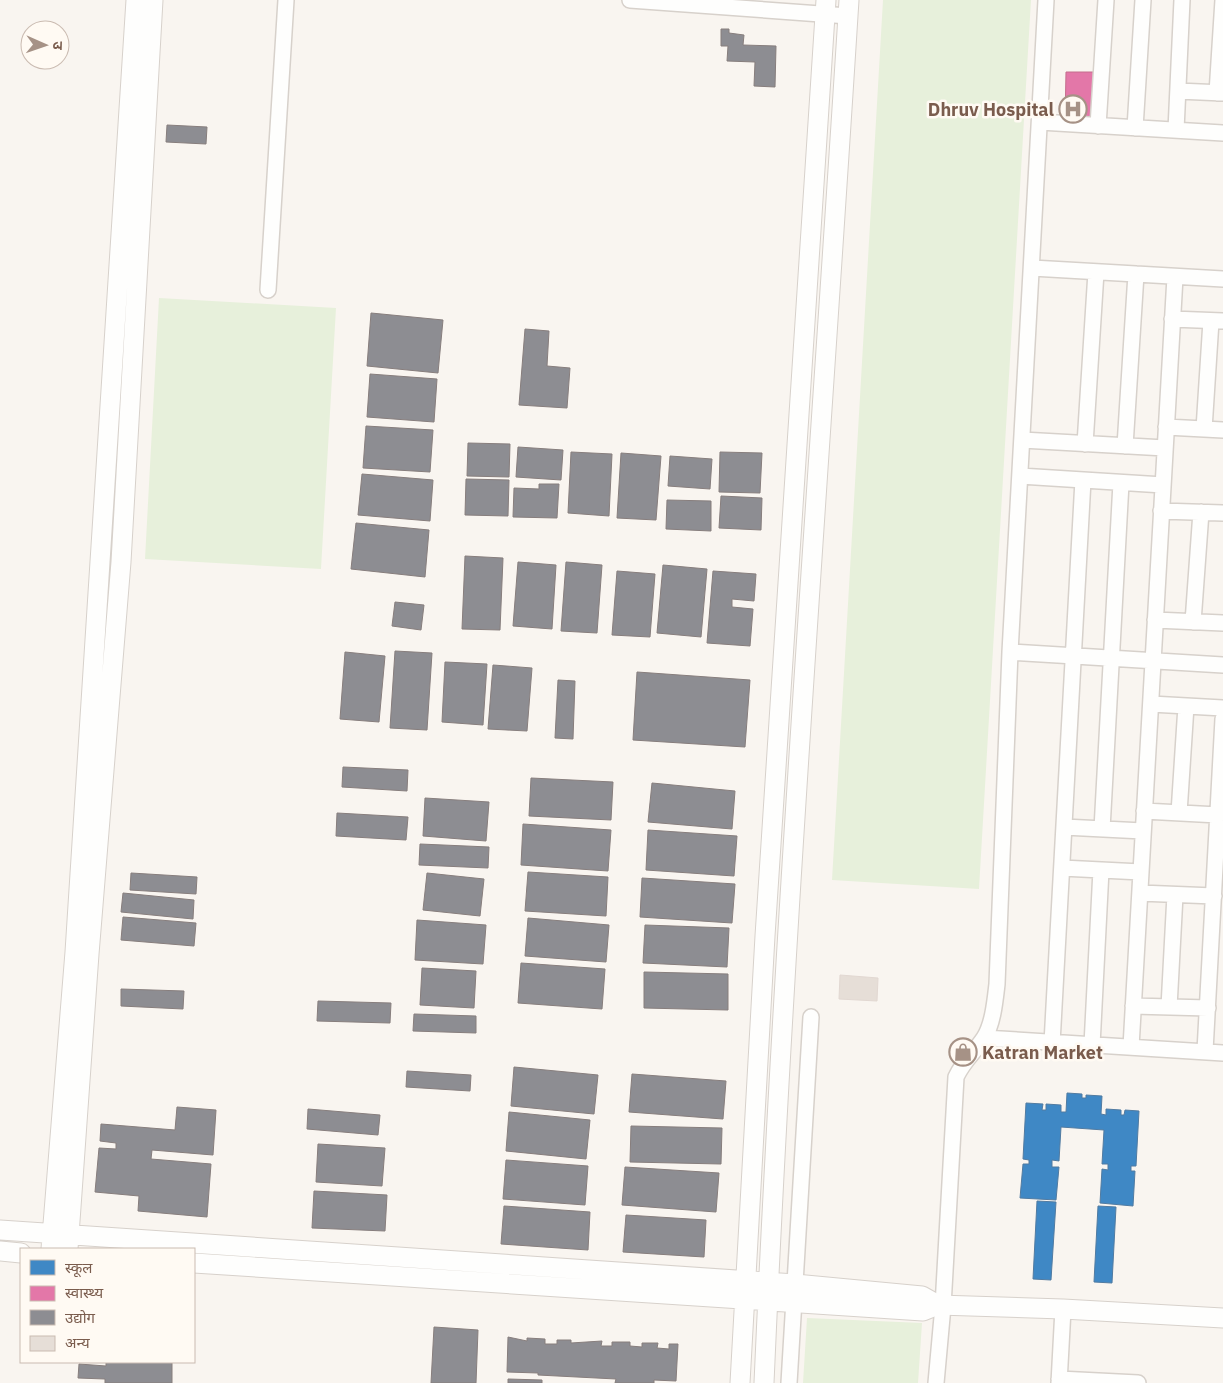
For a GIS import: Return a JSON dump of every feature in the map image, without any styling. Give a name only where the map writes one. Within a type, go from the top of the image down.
[{"type":"street","points":[[61,1242],[75,942],[136,0]]},
{"type":"street","points":[[61,1242],[89,954],[121,562],[153,0]]},
{"type":"street","points":[[268,290],[286,0]]},
{"type":"street","points":[[630,0],[848,8],[825,381],[797,773],[764,1383]]},
{"type":"street","points":[[936,1383],[956,1077],[964,1061],[984,1038],[994,1008],[997,984],[1010,652],[1046,0]]},
{"type":"street","points":[[1098,126],[1106,0]]},
{"type":"street","points":[[1135,128],[1143,0]]},
{"type":"street","points":[[1176,130],[1182,0]]},
{"type":"street","points":[[1178,90],[1220,93],[1222,0]]},
{"type":"street","points":[[740,1383],[765,936],[826,7]]},
{"type":"street","points":[[1040,122],[1223,133]]},
{"type":"street","points":[[1032,268],[1223,279]]},
{"type":"street","points":[[1085,444],[1096,272]]},
{"type":"street","points":[[1125,446],[1136,274]]},
{"type":"street","points":[[1131,1047],[1175,276]]},
{"type":"street","points":[[1172,319],[1217,321],[1204,429]]},
{"type":"street","points":[[1166,427],[1223,430]]},
{"type":"street","points":[[1022,440],[1165,448]]},
{"type":"street","points":[[1020,476],[1163,486]]},
{"type":"street","points":[[1052,1043],[1082,480]]},
{"type":"street","points":[[1102,829],[1121,483]]},
{"type":"street","points":[[1162,511],[1223,513]]},
{"type":"street","points":[[1193,622],[1201,512]]},
{"type":"street","points":[[1155,620],[1223,623]]},
{"type":"street","points":[[1010,652],[1223,665]]},
{"type":"street","points":[[1150,704],[1223,708]]},
{"type":"street","points":[[1179,813],[1186,706]]},
{"type":"street","points":[[1205,1052],[1214,896],[1219,879],[1220,842],[1218,815],[1223,719]]},
{"type":"street","points":[[1144,810],[1218,815]]},
{"type":"street","points":[[1064,827],[1143,831]]},
{"type":"street","points":[[1062,868],[1141,872]]},
{"type":"street","points":[[1092,1045],[1101,870]]},
{"type":"street","points":[[1140,893],[1214,896]]},
{"type":"street","points":[[1169,1007],[1175,895]]},
{"type":"street","points":[[1134,1006],[1208,1008]]},
{"type":"street","points":[[790,1383],[811,1017]]},
{"type":"street","points":[[984,1038],[1223,1053]]},
{"type":"street","points":[[0,1230],[61,1242],[147,1248]]},
{"type":"street","points":[[0,1251],[20,1253]]},
{"type":"street","points":[[195,1251],[795,1293],[923,1311],[941,1305],[1063,1309],[1223,1318]]},
{"type":"street","points":[[195,1263],[746,1290]]},
{"type":"street","points":[[1063,1309],[1059,1381],[1138,1383]]},
{"type":"green space","points":[[883,0],[1031,0],[979,889],[832,880]]},
{"type":"green space","points":[[159,298],[336,308],[321,569],[145,559]]},
{"type":"green space","points":[[807,1318],[922,1323],[918,1383],[803,1383]]},
{"type":"building: स्कूल","points":[[1067,1093],[1082,1094],[1082,1098],[1086,1098],[1086,1095],[1102,1096],[1101,1114],[1106,1115],[1106,1109],[1121,1110],[1121,1115],[1124,1115],[1125,1110],[1139,1111],[1136,1166],[1131,1166],[1131,1171],[1135,1171],[1133,1206],[1100,1203],[1102,1169],[1108,1170],[1108,1164],[1102,1164],[1104,1130],[1061,1127],[1059,1161],[1052,1160],[1052,1167],[1059,1167],[1056,1200],[1020,1198],[1023,1164],[1029,1164],[1029,1160],[1023,1159],[1026,1103],[1043,1104],[1042,1110],[1046,1110],[1046,1104],[1061,1105],[1061,1112],[1066,1112]]},
{"type":"building: स्कूल","points":[[1037,1201],[1056,1202],[1051,1280],[1033,1279]]},
{"type":"building: स्कूल","points":[[1098,1206],[1116,1207],[1112,1283],[1094,1282]]},
{"type":"building: स्वास्थ्य","points":[[1066,72],[1097,72],[1097,120],[1065,120]]},
{"type":"building: उद्योग","points":[[721,29],[729,29],[729,33],[744,35],[743,45],[776,46],[775,87],[754,86],[755,62],[727,61],[728,46],[721,46]]},
{"type":"building: उद्योग","points":[[167,125],[207,127],[206,144],[166,142]]},
{"type":"building: उद्योग","points":[[371,313],[443,320],[438,373],[367,366]]},
{"type":"building: उद्योग","points":[[525,329],[549,331],[547,366],[570,368],[567,408],[519,405]]},
{"type":"building: उद्योग","points":[[370,374],[437,379],[434,422],[367,417]]},
{"type":"building: उद्योग","points":[[366,426],[433,430],[430,472],[363,468]]},
{"type":"building: उद्योग","points":[[468,443],[510,444],[509,477],[467,476]]},
{"type":"building: उद्योग","points":[[518,447],[563,450],[561,480],[516,477]]},
{"type":"building: उद्योग","points":[[571,452],[612,454],[609,516],[568,513]]},
{"type":"building: उद्योग","points":[[720,452],[762,453],[760,493],[719,492]]},
{"type":"building: उद्योग","points":[[621,453],[661,456],[656,520],[617,518]]},
{"type":"building: उद्योग","points":[[670,456],[712,459],[710,489],[668,486]]},
{"type":"building: उद्योग","points":[[362,474],[433,480],[430,521],[358,515]]},
{"type":"building: उद्योग","points":[[466,479],[509,480],[508,516],[465,515]]},
{"type":"building: उद्योग","points":[[539,484],[559,484],[557,518],[513,517],[514,488],[539,489]]},
{"type":"building: उद्योग","points":[[721,496],[762,498],[761,530],[719,528]]},
{"type":"building: उद्योग","points":[[667,500],[711,501],[711,531],[666,529]]},
{"type":"building: उद्योग","points":[[356,523],[429,530],[425,577],[351,569]]},
{"type":"building: उद्योग","points":[[465,556],[503,558],[500,630],[462,629]]},
{"type":"building: उद्योग","points":[[518,562],[556,565],[552,629],[513,626]]},
{"type":"building: उद्योग","points":[[566,562],[602,565],[597,633],[561,631]]},
{"type":"building: उद्योग","points":[[663,565],[707,569],[701,637],[657,633]]},
{"type":"building: उद्योग","points":[[617,571],[655,574],[650,637],[612,635]]},
{"type":"building: उद्योग","points":[[713,571],[756,574],[754,601],[732,599],[732,607],[753,609],[750,646],[707,643]]},
{"type":"building: उद्योग","points":[[395,602],[424,605],[421,630],[392,626]]},
{"type":"building: उद्योग","points":[[395,651],[432,653],[427,730],[390,728]]},
{"type":"building: उद्योग","points":[[345,652],[385,656],[379,722],[340,719]]},
{"type":"building: उद्योग","points":[[445,662],[487,664],[483,725],[442,722]]},
{"type":"building: उद्योग","points":[[493,665],[532,668],[527,731],[488,729]]},
{"type":"building: उद्योग","points":[[637,672],[750,680],[745,747],[633,740]]},
{"type":"building: उद्योग","points":[[558,680],[575,681],[573,739],[555,738]]},
{"type":"building: उद्योग","points":[[343,767],[408,770],[407,791],[342,787]]},
{"type":"building: उद्योग","points":[[531,778],[613,782],[611,820],[529,816]]},
{"type":"building: उद्योग","points":[[652,783],[735,791],[732,829],[648,822]]},
{"type":"building: उद्योग","points":[[425,798],[489,802],[486,841],[423,836]]},
{"type":"building: उद्योग","points":[[337,813],[408,817],[406,840],[336,836]]},
{"type":"building: उद्योग","points":[[523,824],[611,830],[608,871],[521,865]]},
{"type":"building: उद्योग","points":[[648,830],[737,836],[734,876],[646,870]]},
{"type":"building: उद्योग","points":[[420,844],[489,847],[488,868],[419,865]]},
{"type":"building: उद्योग","points":[[528,872],[608,877],[606,916],[525,911]]},
{"type":"building: उद्योग","points":[[131,873],[197,877],[196,894],[130,890]]},
{"type":"building: उद्योग","points":[[427,873],[484,879],[480,916],[423,910]]},
{"type":"building: उद्योग","points":[[642,878],[735,884],[732,923],[640,917]]},
{"type":"building: उद्योग","points":[[123,893],[194,900],[193,919],[121,912]]},
{"type":"building: उद्योग","points":[[123,917],[196,923],[194,946],[121,940]]},
{"type":"building: उद्योग","points":[[528,918],[609,925],[606,962],[525,956]]},
{"type":"building: उद्योग","points":[[417,920],[486,925],[483,964],[415,960]]},
{"type":"building: उद्योग","points":[[645,925],[729,928],[727,967],[643,963]]},
{"type":"building: उद्योग","points":[[521,963],[605,969],[602,1009],[518,1003]]},
{"type":"building: उद्योग","points":[[422,968],[476,971],[474,1008],[420,1005]]},
{"type":"building: उद्योग","points":[[644,972],[728,974],[728,1010],[644,1008]]},
{"type":"building: उद्योग","points":[[121,989],[184,991],[183,1009],[121,1006]]},
{"type":"building: उद्योग","points":[[318,1001],[391,1003],[390,1023],[317,1021]]},
{"type":"building: उद्योग","points":[[414,1014],[476,1016],[476,1033],[413,1031]]},
{"type":"building: उद्योग","points":[[514,1067],[598,1075],[594,1114],[511,1106]]},
{"type":"building: उद्योग","points":[[407,1071],[471,1075],[470,1091],[406,1087]]},
{"type":"building: उद्योग","points":[[632,1074],[726,1081],[723,1119],[629,1112]]},
{"type":"building: उद्योग","points":[[177,1107],[216,1110],[213,1155],[152,1150],[151,1159],[211,1164],[207,1217],[138,1211],[139,1196],[95,1192],[99,1148],[116,1149],[116,1143],[100,1141],[101,1124],[175,1130]]},
{"type":"building: उद्योग","points":[[308,1109],[380,1115],[378,1135],[307,1129]]},
{"type":"building: उद्योग","points":[[509,1112],[590,1120],[586,1159],[506,1151]]},
{"type":"building: उद्योग","points":[[631,1126],[722,1128],[721,1164],[630,1162]]},
{"type":"building: उद्योग","points":[[318,1144],[385,1148],[382,1186],[316,1182]]},
{"type":"building: उद्योग","points":[[506,1160],[588,1166],[585,1205],[503,1199]]},
{"type":"building: उद्योग","points":[[625,1167],[719,1173],[716,1212],[622,1205]]},
{"type":"building: उद्योग","points":[[314,1191],[387,1195],[385,1231],[312,1228]]},
{"type":"building: उद्योग","points":[[504,1206],[590,1212],[588,1250],[501,1244]]},
{"type":"building: उद्योग","points":[[626,1215],[706,1220],[704,1257],[623,1252]]},
{"type":"building: उद्योग","points":[[434,1327],[478,1330],[476,1383],[431,1383]]},
{"type":"building: उद्योग","points":[[508,1337],[527,1341],[527,1338],[545,1339],[545,1344],[557,1344],[557,1340],[571,1340],[571,1343],[602,1341],[601,1346],[612,1346],[612,1342],[630,1342],[630,1346],[642,1347],[642,1343],[658,1343],[657,1348],[669,1349],[669,1344],[678,1344],[676,1381],[654,1380],[654,1383],[615,1383],[616,1379],[507,1372]]},
{"type":"building: उद्योग","points":[[106,1363],[172,1363],[172,1383],[105,1383],[105,1379],[78,1378],[79,1364],[106,1366]]},
{"type":"building: उद्योग","points":[[508,1379],[542,1380],[542,1383],[508,1383]]},
{"type":"building: अन्य","points":[[840,975],[878,978],[877,1001],[839,999]]},
{"type":"place","name":"Dhruv Hospital","points":[[1073,109]]},
{"type":"place","name":"Katran Market","points":[[963,1052]]}]
